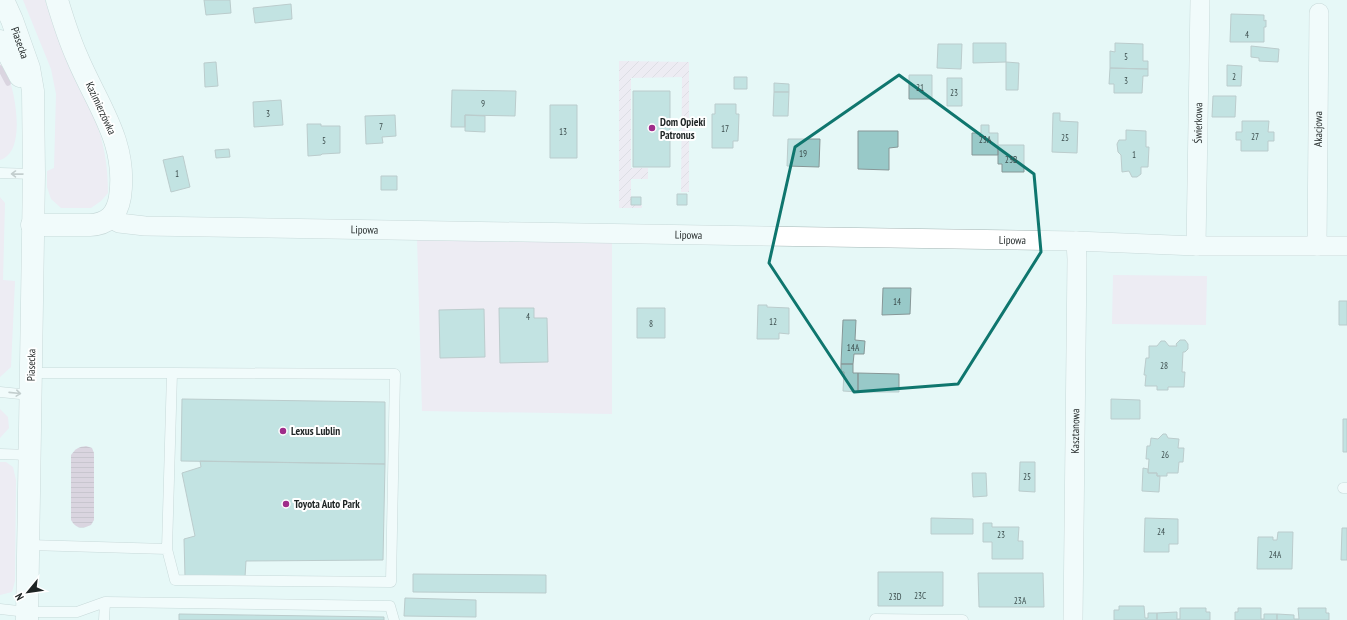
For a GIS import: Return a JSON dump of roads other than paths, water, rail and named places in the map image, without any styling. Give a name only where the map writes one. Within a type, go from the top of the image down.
[{"type":"street","name":"Piasecka","points":[[3,0],[12,20],[29,68],[34,91],[27,616]]},
{"type":"street","name":"Kazimierzówka","points":[[57,0],[62,18],[77,57],[110,124],[120,157],[121,189],[117,208],[110,218]]},
{"type":"street","name":"Świerkowa","points":[[1196,246],[1200,0]]},
{"type":"street","name":"Akacjowa","points":[[1317,246],[1319,13]]},
{"type":"street","name":"Piasecka","points":[[0,41],[16,65],[33,111]]},
{"type":"street","points":[[32,225],[94,225],[110,218]]},
{"type":"street","name":"Lipowa","points":[[110,218],[120,223],[145,226],[1076,241],[1196,246],[1347,246]]},
{"type":"street","name":"Kasztanowa","points":[[1073,620],[1076,241]]},
{"type":"lane","points":[[0,173],[34,174]]},
{"type":"lane","points":[[31,373],[172,373],[394,374],[391,582],[175,580],[167,549],[172,373]]},
{"type":"lane","points":[[0,392],[30,395]]},
{"type":"lane","points":[[0,454],[30,455]]},
{"type":"lane","points":[[29,545],[167,549]]},
{"type":"lane","points":[[104,602],[104,620]]},
{"type":"lane","points":[[0,609],[27,616],[77,612],[104,602],[390,606],[394,620]]},
{"type":"lane","points":[[875,619],[963,620]]},
{"type":"waterway","points":[[0,68],[8,83]]},
{"type":"place","name":"Dom Opieki Patronus","points":[[652,128]]},
{"type":"place","name":"Lexus Lublin","points":[[283,431]]},
{"type":"place","name":"Toyota Auto Park","points":[[286,504]]}]
